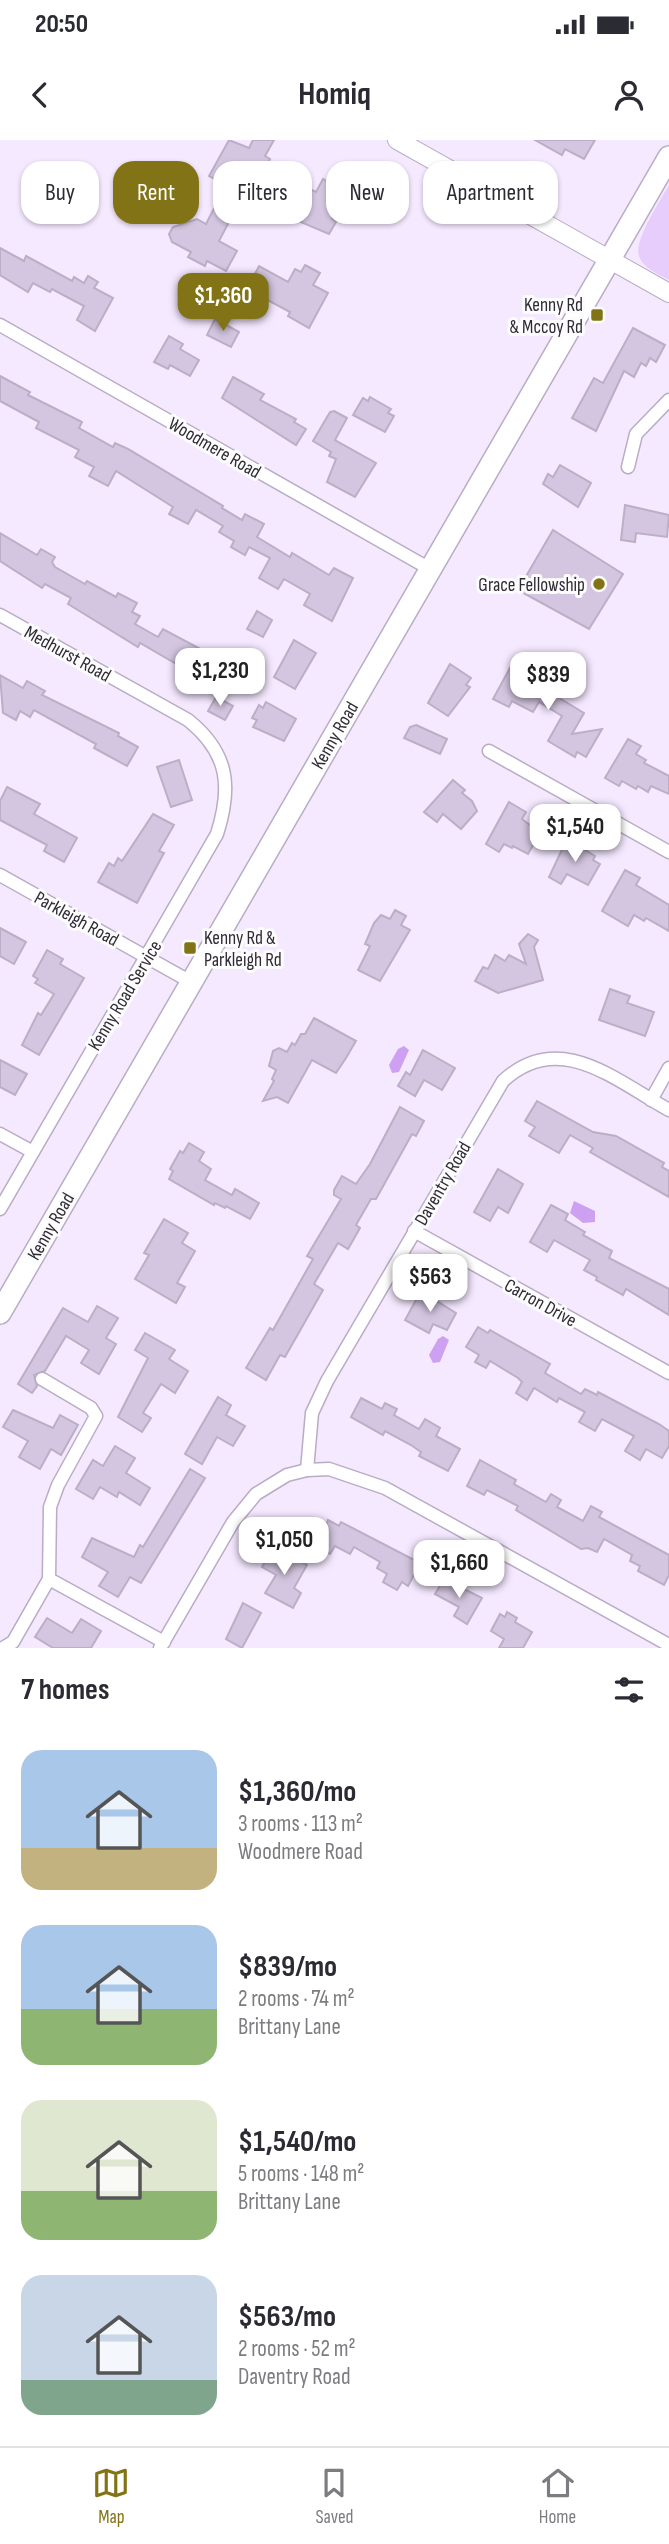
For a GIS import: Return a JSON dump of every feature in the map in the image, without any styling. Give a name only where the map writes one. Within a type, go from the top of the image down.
[{"type":"main road","name":"Kenny Road","points":[[0,1313],[669,157]]},
{"type":"street","points":[[397,140],[669,293]]},
{"type":"street","name":"Woodmere Road","points":[[0,326],[430,569]]},
{"type":"street","points":[[628,467],[636,434],[669,400]]},
{"type":"street","name":"Medhurst Road","points":[[0,615],[188,720],[211,743],[225,774]]},
{"type":"street","points":[[489,751],[669,852]]},
{"type":"street","name":"Kenny Road Service","points":[[0,1209],[217,834],[226,805],[225,774]]},
{"type":"street","name":"Parkleigh Road","points":[[0,875],[191,982]]},
{"type":"street","name":"Daventry Road","points":[[307,1470],[312,1413],[327,1381],[493,1095],[515,1070],[530,1062],[559,1056],[574,1059],[651,1100]]},
{"type":"street","points":[[669,1068],[651,1100],[669,1110]]},
{"type":"street","points":[[0,1134],[33,1152]]},
{"type":"street","name":"Carron Drive","points":[[414,1231],[669,1373]]},
{"type":"street","points":[[4,1648],[13,1643],[49,1579],[50,1507],[58,1485],[96,1416],[91,1408],[42,1379]]},
{"type":"street","points":[[49,1579],[162,1645],[233,1522],[256,1494],[287,1475],[307,1470],[329,1469],[385,1488],[669,1644]]},
{"type":"shaded area","points":[[669,185],[669,280],[644,264],[638,250],[649,221]]},
{"type":"shaded area","points":[[404,1046],[409,1050],[399,1072],[392,1073],[389,1065],[398,1049]]},
{"type":"shaded area","points":[[574,1201],[595,1211],[595,1222],[583,1223],[570,1213]]},
{"type":"shaded area","points":[[443,1336],[449,1340],[440,1362],[433,1363],[429,1355],[438,1339]]},
{"type":"building","points":[[229,140],[249,148],[253,140],[274,140],[265,156],[269,161],[217,161]]},
{"type":"building","points":[[535,140],[595,140],[584,159],[565,149],[562,155]]},
{"type":"building","points":[[323,179],[326,181],[326,224],[335,224],[329,234],[305,224],[312,224],[312,190],[316,192]]},
{"type":"building","points":[[213,210],[213,224],[228,224],[219,241],[237,251],[226,271],[207,261],[205,266],[188,257],[191,252],[172,242],[169,234],[173,227],[199,224],[199,220],[206,224]]},
{"type":"building","points":[[0,248],[24,261],[26,256],[72,281],[74,277],[84,283],[88,276],[98,282],[94,288],[113,298],[95,331],[77,320],[84,306],[52,289],[50,292],[33,283],[28,292],[0,275]]},
{"type":"building","points":[[305,265],[320,273],[313,285],[328,293],[309,328],[288,316],[290,312],[247,289],[259,266],[288,282],[295,269],[301,272]]},
{"type":"building","points":[[215,319],[239,332],[231,347],[207,335]]},
{"type":"building","points":[[633,328],[665,345],[656,362],[650,358],[646,366],[641,363],[634,377],[624,371],[596,431],[572,418],[594,378],[603,383]]},
{"type":"building","points":[[169,336],[183,344],[180,349],[199,360],[190,376],[170,365],[168,369],[154,362]]},
{"type":"building","points":[[0,376],[30,392],[28,395],[82,422],[79,428],[113,447],[115,443],[128,449],[242,520],[245,514],[264,524],[257,537],[290,557],[292,553],[329,575],[334,568],[353,578],[332,621],[304,605],[310,594],[284,579],[278,589],[259,578],[270,558],[249,547],[245,555],[231,547],[234,541],[219,532],[223,526],[196,510],[188,524],[169,514],[173,507],[116,471],[108,486],[89,476],[94,467],[75,457],[79,450],[36,428],[39,422],[0,401]]},
{"type":"building","points":[[233,377],[264,394],[260,400],[296,419],[294,422],[306,429],[296,445],[222,398]]},
{"type":"building","points":[[370,397],[391,409],[388,413],[394,416],[385,432],[353,415],[363,398],[368,401]]},
{"type":"building","points":[[334,411],[347,418],[335,440],[376,463],[355,497],[327,482],[336,459],[329,456],[331,452],[313,441],[330,412]]},
{"type":"building","points":[[560,465],[591,483],[578,507],[543,484],[548,474],[553,477]]},
{"type":"building","points":[[625,505],[669,515],[667,537],[636,533],[635,542],[621,540]]},
{"type":"building","name":"Grace Fellowship","points":[[553,530],[623,574],[589,629],[518,590]]},
{"type":"building","points":[[0,533],[37,555],[41,549],[55,557],[52,562],[55,567],[85,584],[87,581],[116,597],[118,593],[137,603],[132,612],[140,616],[135,624],[158,637],[163,629],[204,651],[190,676],[176,668],[178,665],[140,643],[138,647],[68,604],[71,598],[45,584],[42,588],[0,561]]},
{"type":"building","points":[[257,611],[272,620],[263,637],[247,629]]},
{"type":"building","points":[[294,640],[316,653],[295,689],[274,677]]},
{"type":"building","points":[[450,664],[471,678],[466,685],[470,687],[448,716],[428,703]]},
{"type":"building","points":[[510,668],[584,713],[572,734],[602,729],[586,757],[577,752],[575,757],[548,741],[562,716],[539,702],[533,712],[512,701],[509,707],[493,699]]},
{"type":"building","points":[[0,675],[23,688],[27,681],[45,691],[42,695],[119,733],[118,736],[138,747],[127,766],[94,748],[96,744],[34,710],[30,717],[20,711],[16,720],[3,713]]},
{"type":"building","points":[[216,697],[233,706],[225,720],[208,711]]},
{"type":"building","points":[[266,702],[296,719],[284,741],[253,727],[257,720],[252,718],[259,705],[263,708]]},
{"type":"building","points":[[416,725],[447,739],[440,754],[404,738],[410,727]]},
{"type":"building","points":[[628,739],[641,746],[636,754],[646,760],[644,763],[669,776],[669,794],[651,786],[648,792],[638,786],[636,789],[622,781],[619,786],[605,778]]},
{"type":"building","points":[[179,760],[192,800],[171,807],[157,767]]},
{"type":"building","points":[[453,780],[465,790],[462,793],[472,801],[477,811],[461,829],[443,814],[437,822],[424,812]]},
{"type":"building","points":[[7,787],[40,804],[34,814],[77,838],[64,862],[44,851],[47,845],[0,820],[0,801]]},
{"type":"building","points":[[509,802],[526,812],[522,819],[540,833],[528,854],[504,844],[499,852],[486,844]]},
{"type":"building","points":[[153,814],[174,825],[159,851],[164,853],[137,903],[98,882],[109,863],[114,866],[118,858],[122,861]]},
{"type":"building","points":[[568,837],[583,845],[582,848],[595,856],[593,860],[600,864],[588,885],[567,874],[561,884],[549,877]]},
{"type":"building","points":[[625,870],[640,878],[636,885],[669,905],[669,931],[646,918],[644,921],[634,915],[628,926],[602,911]]},
{"type":"building","points":[[395,910],[406,916],[401,925],[410,930],[380,981],[358,970],[370,946],[365,944],[374,923],[381,915],[390,919]]},
{"type":"building","points":[[0,928],[26,942],[14,964],[0,956]]},
{"type":"building","points":[[528,934],[538,940],[534,947],[543,980],[498,993],[475,981],[483,967],[488,969],[495,955],[505,961],[509,955],[526,964],[519,944]]},
{"type":"building","points":[[47,950],[63,959],[60,964],[84,978],[39,1055],[22,1045],[38,1013],[41,1015],[54,994],[35,983],[38,979],[33,976]]},
{"type":"building","points":[[610,989],[630,996],[627,1003],[654,1012],[645,1036],[599,1020]]},
{"type":"building","points":[[314,1018],[356,1041],[346,1058],[336,1073],[312,1060],[288,1103],[277,1097],[263,1101],[274,1081],[272,1079],[276,1070],[269,1066],[273,1051],[279,1048],[287,1052],[301,1034],[305,1034]]},
{"type":"building","points":[[423,1050],[455,1068],[442,1090],[424,1080],[415,1096],[398,1086],[406,1072],[410,1075]]},
{"type":"building","points":[[0,1060],[27,1074],[15,1095],[0,1087]]},
{"type":"building","points":[[537,1101],[593,1132],[616,1136],[664,1163],[662,1167],[669,1171],[669,1197],[590,1152],[593,1148],[570,1135],[559,1153],[529,1136],[535,1127],[525,1121]]},
{"type":"building","points":[[400,1107],[424,1121],[416,1136],[412,1134],[376,1199],[371,1199],[356,1225],[360,1228],[348,1249],[338,1243],[314,1284],[323,1290],[285,1357],[280,1355],[266,1380],[246,1368],[270,1328],[273,1330],[313,1259],[307,1256],[341,1199],[334,1195],[334,1190],[342,1176],[356,1184],[370,1164]]},
{"type":"building","points":[[189,1143],[204,1152],[199,1161],[211,1169],[205,1180],[232,1195],[235,1189],[259,1203],[250,1219],[226,1206],[214,1205],[169,1179],[173,1171],[170,1169],[180,1151],[183,1153]]},
{"type":"building","points":[[498,1169],[523,1184],[508,1213],[498,1207],[490,1221],[474,1212]]},
{"type":"building","points":[[551,1205],[568,1214],[565,1220],[585,1232],[583,1235],[612,1251],[609,1258],[669,1289],[669,1315],[626,1289],[623,1295],[596,1280],[597,1277],[584,1270],[590,1260],[554,1240],[547,1252],[530,1242]]},
{"type":"building","points":[[164,1219],[188,1233],[182,1243],[195,1251],[177,1283],[185,1287],[176,1303],[135,1279],[149,1255],[144,1253]]},
{"type":"building","points":[[421,1291],[456,1313],[447,1330],[433,1324],[429,1333],[405,1320]]},
{"type":"building","points":[[97,1306],[118,1318],[106,1338],[116,1344],[99,1374],[81,1363],[89,1350],[66,1336],[45,1371],[34,1375],[37,1386],[32,1393],[18,1384],[63,1308],[88,1322]]},
{"type":"building","points":[[478,1327],[488,1333],[490,1330],[550,1364],[545,1373],[581,1394],[585,1389],[597,1395],[598,1392],[669,1431],[669,1446],[662,1458],[646,1449],[640,1460],[625,1451],[634,1436],[602,1419],[595,1431],[579,1422],[585,1412],[559,1398],[557,1402],[534,1388],[527,1400],[516,1393],[522,1382],[518,1378],[490,1361],[486,1368],[475,1362],[479,1355],[466,1347]]},
{"type":"building","points":[[145,1333],[175,1350],[169,1359],[188,1371],[175,1393],[161,1384],[143,1413],[151,1418],[142,1432],[118,1417],[148,1358],[135,1350]]},
{"type":"building","points":[[218,1397],[231,1405],[226,1415],[245,1426],[233,1446],[217,1437],[202,1464],[185,1454]]},
{"type":"building","points":[[361,1398],[382,1409],[385,1403],[397,1409],[394,1415],[419,1429],[425,1419],[440,1428],[436,1436],[460,1449],[448,1471],[419,1456],[421,1452],[411,1445],[385,1431],[383,1435],[351,1417]]},
{"type":"building","points":[[13,1410],[53,1428],[60,1415],[78,1425],[61,1455],[51,1449],[40,1469],[19,1457],[28,1441],[3,1427]]},
{"type":"building","points":[[115,1446],[135,1458],[126,1473],[150,1488],[140,1505],[119,1492],[117,1497],[100,1487],[93,1499],[76,1489],[93,1460],[103,1466]]},
{"type":"building","points":[[480,1460],[516,1480],[514,1484],[546,1502],[551,1494],[561,1500],[557,1507],[583,1521],[591,1506],[602,1512],[599,1517],[669,1555],[669,1575],[664,1585],[638,1571],[640,1566],[630,1561],[632,1555],[604,1539],[597,1552],[588,1548],[581,1549],[516,1510],[518,1506],[487,1490],[484,1495],[467,1486]]},
{"type":"building","points":[[190,1469],[205,1478],[141,1583],[130,1577],[118,1597],[99,1586],[108,1572],[82,1557],[92,1538],[134,1557],[140,1545],[143,1547]]},
{"type":"building","points":[[328,1520],[339,1526],[341,1522],[420,1563],[408,1586],[402,1582],[397,1590],[383,1582],[387,1574],[377,1568],[380,1562],[354,1547],[350,1554],[335,1546],[330,1554],[318,1547]]},
{"type":"building","points":[[274,1547],[307,1565],[294,1588],[301,1593],[293,1608],[265,1593],[276,1575],[262,1567]]},
{"type":"building","points":[[444,1579],[482,1598],[467,1624],[454,1616],[459,1607],[435,1594]]},
{"type":"building","points":[[243,1603],[261,1613],[242,1648],[226,1639]]},
{"type":"building","points":[[507,1612],[517,1618],[515,1622],[532,1632],[523,1648],[499,1648],[504,1639],[491,1631],[500,1614],[505,1617]]},
{"type":"building","points":[[47,1618],[72,1633],[81,1619],[101,1631],[91,1648],[53,1648],[35,1637]]},
{"type":"place","name":"Kenny Rd & Mccoy Rd","points":[[597,315]]},
{"type":"place","name":"Grace Fellowship","points":[[599,584]]},
{"type":"place","name":"Kenny Rd & Parkleigh Rd","points":[[190,948]]}]
